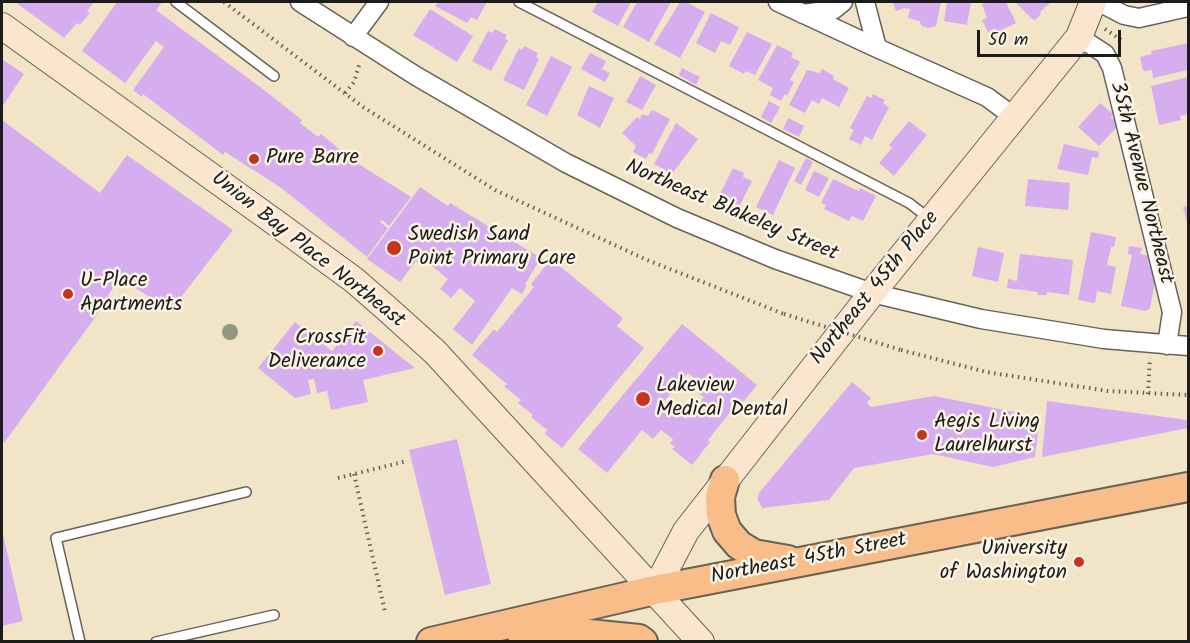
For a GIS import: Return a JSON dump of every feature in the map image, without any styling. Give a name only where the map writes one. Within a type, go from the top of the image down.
[{"type":"main road","name":"Northeast 45th Place","points":[[656,590],[686,531],[872,293],[1090,22]]},
{"type":"main road","name":"Union Bay Place Northeast","points":[[2,26],[276,223],[354,280],[377,300],[435,352],[656,590],[701,642]]},
{"type":"main road","points":[[725,480],[720,497],[721,514],[725,527],[739,544],[754,554],[799,562]]},
{"type":"main road","name":"Northeast 45th Street","points":[[432,642],[656,590],[1188,486]]},
{"type":"main road","points":[[488,629],[589,634],[639,639],[643,642]]},
{"type":"street","name":"Northeast Blakeley Street","points":[[300,2],[470,109],[566,163],[622,192],[755,251],[822,277],[872,293],[1022,327],[1188,346]]},
{"type":"street","points":[[353,37],[379,2]]},
{"type":"street","points":[[778,2],[987,97],[1014,117]]},
{"type":"street","points":[[803,14],[833,10],[843,2]]},
{"type":"street","points":[[865,2],[877,48]]},
{"type":"street","points":[[1099,2],[1124,15],[1139,18],[1188,7]]},
{"type":"street","name":"35th Avenue Northeast","points":[[1090,22],[1112,68],[1172,312],[1159,344]]},
{"type":"lane","points":[[176,2],[274,76]]},
{"type":"lane","points":[[519,2],[909,203],[931,221]]},
{"type":"lane","points":[[80,642],[56,538],[246,492]]},
{"type":"lane","points":[[156,642],[180,639],[274,615]]},
{"type":"path","points":[[224,2],[363,107],[495,190],[647,260],[784,314],[901,350],[986,372],[1108,391],[1188,395]]},
{"type":"path","points":[[1090,22],[1121,40]]},
{"type":"path","points":[[1117,46],[1122,33]]},
{"type":"path","points":[[345,93],[354,82],[364,56]]},
{"type":"path","points":[[1148,394],[1159,344]]},
{"type":"path","points":[[338,478],[407,461]]},
{"type":"path","points":[[354,474],[385,612]]},
{"type":"building","points":[[15,2],[94,2],[87,11],[90,13],[80,25],[77,23],[64,38]]},
{"type":"building","points":[[117,2],[162,2],[156,10],[268,93],[302,120],[300,123],[318,137],[321,134],[354,161],[411,197],[389,226],[382,220],[380,222],[388,228],[367,257],[280,187],[225,152],[223,155],[143,94],[142,97],[133,90],[164,47],[156,41],[125,83],[82,51]]},
{"type":"building","points":[[438,2],[487,2],[477,20],[471,17],[467,23],[435,6]]},
{"type":"building","points":[[598,2],[631,2],[618,26],[592,12]]},
{"type":"building","points":[[637,2],[671,2],[649,42],[623,27]]},
{"type":"building","points":[[680,2],[686,2],[705,12],[680,58],[654,44]]},
{"type":"building","points":[[941,2],[936,26],[928,28],[922,26],[919,21],[908,18],[910,9],[904,8],[896,11],[893,3]]},
{"type":"building","points":[[947,2],[971,2],[967,25],[944,21]]},
{"type":"building","points":[[1006,2],[1016,23],[997,32],[995,28],[988,32],[982,20],[987,18],[982,4]]},
{"type":"building","points":[[1015,2],[1051,2],[1035,20]]},
{"type":"building","points":[[430,9],[473,36],[457,62],[413,35]]},
{"type":"building","points":[[711,13],[739,27],[730,45],[721,41],[715,53],[696,43]]},
{"type":"building","points":[[495,29],[507,35],[505,39],[508,40],[491,71],[472,61],[488,31],[492,33]]},
{"type":"building","points":[[747,32],[772,44],[755,75],[746,71],[744,74],[729,66]]},
{"type":"building","points":[[1188,43],[1188,70],[1153,78],[1152,70],[1143,71],[1140,57],[1152,54],[1151,51]]},
{"type":"building","points":[[777,45],[793,53],[791,57],[800,62],[790,80],[794,82],[787,96],[785,94],[781,101],[770,95],[773,88],[758,80]]},
{"type":"building","points":[[524,46],[538,53],[536,57],[539,59],[524,90],[503,80],[519,48],[522,50]]},
{"type":"building","points":[[590,53],[606,61],[602,69],[610,73],[605,82],[581,69]]},
{"type":"building","points":[[551,56],[572,67],[547,116],[526,105]]},
{"type":"building","points":[[2,59],[24,74],[2,107]]},
{"type":"building","points":[[682,68],[700,77],[696,85],[679,75]]},
{"type":"building","points":[[822,69],[834,76],[833,79],[849,88],[839,107],[822,98],[819,104],[812,100],[805,113],[789,105],[807,70],[820,73]]},
{"type":"building","points":[[640,76],[656,85],[642,110],[626,102]]},
{"type":"building","points":[[1188,77],[1188,114],[1180,116],[1181,120],[1159,125],[1151,86]]},
{"type":"building","points":[[589,86],[614,98],[600,128],[577,115]]},
{"type":"building","points":[[873,94],[885,100],[883,103],[889,107],[872,140],[865,136],[861,145],[849,139],[854,130],[850,128],[867,96],[871,98]]},
{"type":"building","points":[[769,101],[780,107],[771,123],[761,117]]},
{"type":"building","points":[[1100,103],[1113,114],[1111,117],[1118,123],[1099,146],[1078,127]]},
{"type":"building","points":[[652,110],[670,119],[652,154],[649,153],[646,159],[633,152],[636,146],[622,133],[637,117],[640,119],[642,114],[648,116]]},
{"type":"building","points":[[788,118],[804,126],[799,137],[783,129]]},
{"type":"building","name":"U-Place Apartments","points":[[2,120],[100,193],[127,155],[233,230],[171,310],[119,278],[96,316],[4,443],[2,433]]},
{"type":"building","points":[[909,121],[927,135],[894,176],[879,163],[892,148],[889,145]]},
{"type":"building","points":[[676,123],[698,139],[672,174],[654,164]]},
{"type":"building","points":[[1064,144],[1099,152],[1098,158],[1092,157],[1088,175],[1057,169]]},
{"type":"building","points":[[806,158],[813,162],[801,185],[794,181]]},
{"type":"building","points":[[779,160],[795,168],[773,215],[756,207]]},
{"type":"building","points":[[733,168],[744,173],[743,177],[752,181],[739,207],[731,202],[728,208],[716,202]]},
{"type":"building","points":[[814,171],[829,178],[819,197],[805,190]]},
{"type":"building","points":[[833,179],[876,196],[863,221],[852,216],[849,221],[824,209],[826,205],[821,203]]},
{"type":"building","points":[[1028,179],[1070,183],[1068,210],[1025,206]]},
{"type":"building","points":[[420,187],[448,206],[450,203],[541,258],[525,284],[527,285],[522,294],[512,288],[472,345],[453,329],[475,301],[460,288],[451,298],[440,289],[448,279],[426,261],[422,265],[416,261],[400,282],[367,259]]},
{"type":"building","points":[[1188,206],[1188,226],[1183,207]]},
{"type":"building","points":[[1091,232],[1116,237],[1107,265],[1116,267],[1111,294],[1097,291],[1095,303],[1078,300]]},
{"type":"building","points":[[1129,246],[1142,248],[1140,254],[1150,256],[1148,265],[1151,265],[1155,282],[1150,308],[1146,311],[1121,306],[1132,255],[1128,254]]},
{"type":"building","points":[[978,247],[1004,253],[998,282],[972,276]]},
{"type":"building","points":[[1020,254],[1073,260],[1069,295],[1047,292],[1046,295],[1037,295],[1038,292],[1007,288],[1008,279],[1017,281]]},
{"type":"building","points":[[551,259],[623,318],[617,326],[644,348],[562,448],[545,434],[547,430],[518,403],[521,400],[504,386],[507,384],[472,355],[494,329],[497,332],[534,287],[531,284]]},
{"type":"building","points":[[356,321],[415,368],[363,380],[368,402],[331,410],[327,391],[317,393],[314,379],[308,380],[311,394],[295,398],[258,368],[295,322],[332,351]]},
{"type":"building","name":"Lakeview Medical Dental","points":[[682,324],[757,385],[735,412],[732,410],[692,465],[672,449],[675,447],[670,443],[673,439],[661,430],[653,439],[642,430],[607,473],[578,449]],"holes":[[[688,373],[705,387],[699,394],[704,397],[686,419],[664,401]]]},
{"type":"building","name":"Aegis Living Laurelhurst","points":[[852,382],[871,398],[867,403],[871,407],[934,396],[1040,417],[1035,457],[993,467],[933,454],[854,468],[829,500],[762,508],[757,498],[758,494]]},
{"type":"building","points":[[1047,401],[1188,420],[1188,428],[1042,457]]},
{"type":"building","points":[[457,439],[491,584],[445,595],[409,450]]},
{"type":"building","points":[[2,530],[23,621],[2,626]]},
{"type":"place","name":"Pure Barre","points":[[254,159]]},
{"type":"place","name":"Swedish Sand Point Primary Care","points":[[394,248]]},
{"type":"place","name":"U-Place Apartments","points":[[68,294]]},
{"type":"place","name":"CrossFit Deliverance","points":[[378,351]]},
{"type":"place","name":"Lakeview Medical Dental","points":[[643,399]]},
{"type":"place","name":"Aegis Living Laurelhurst","points":[[922,435]]},
{"type":"place","name":"University of Washington","points":[[1079,562]]}]
